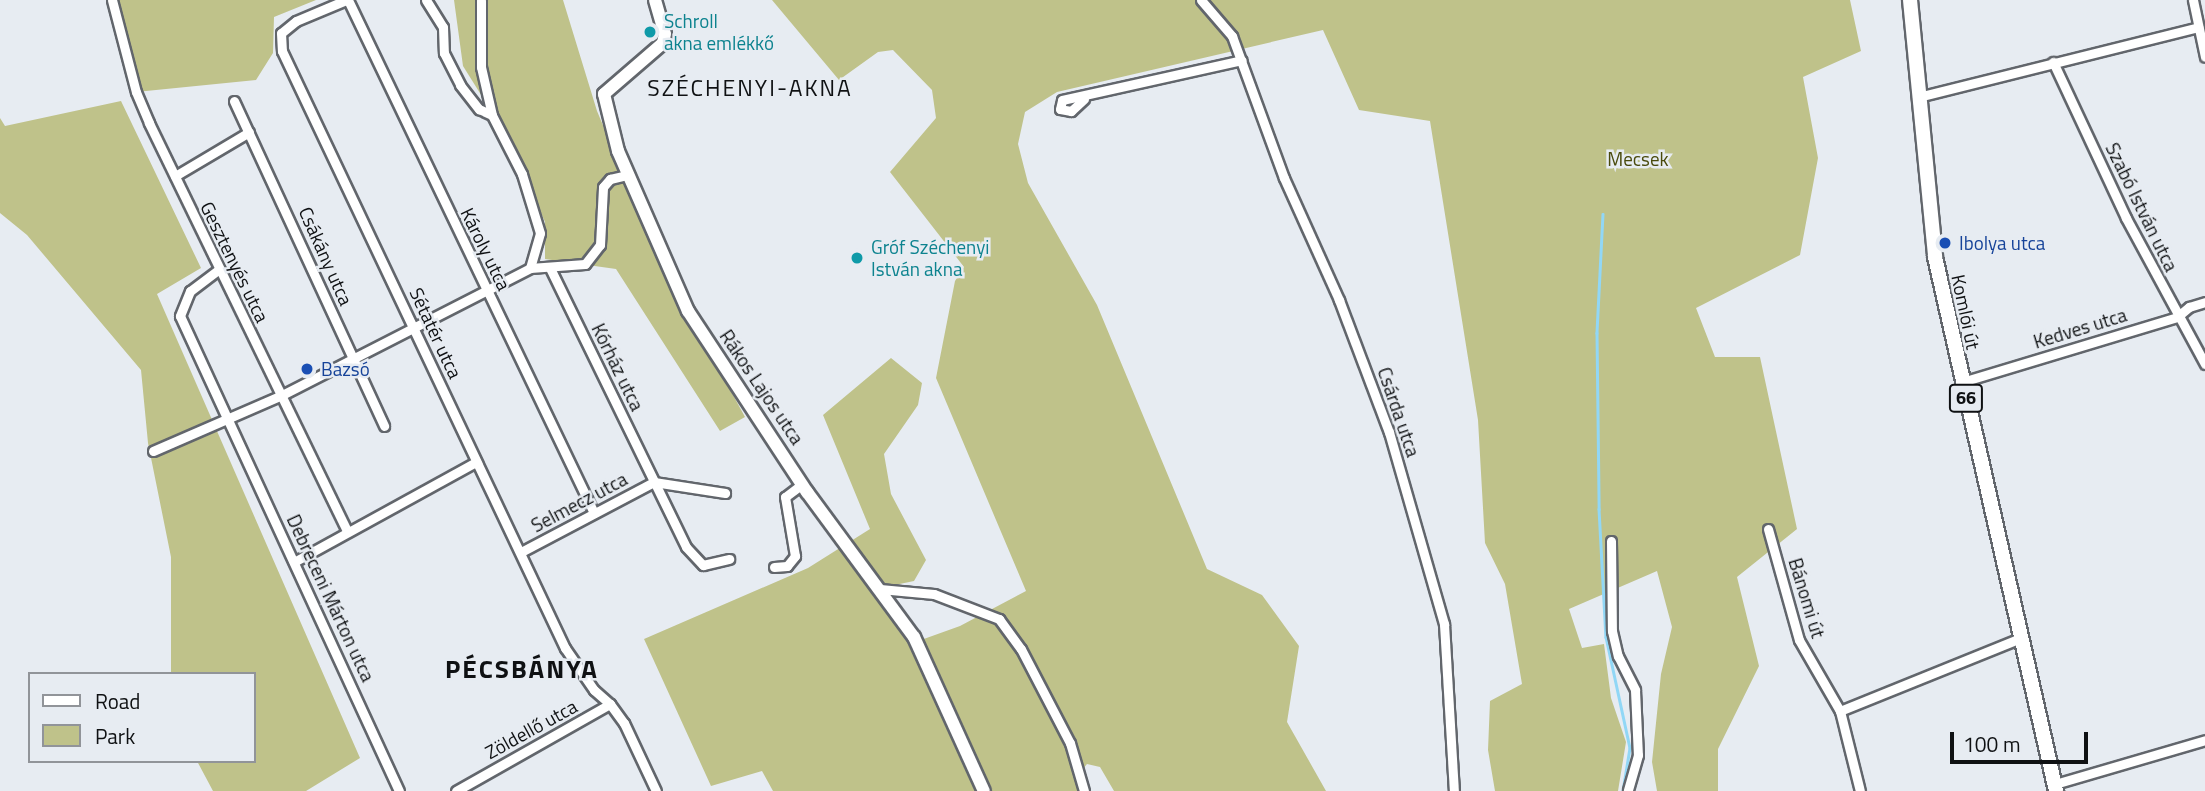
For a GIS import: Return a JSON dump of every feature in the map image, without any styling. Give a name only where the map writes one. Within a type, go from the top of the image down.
[{"type":"main road","name":"Komlói út","points":[[1910,0],[1929,216],[1962,382],[2056,787]]},
{"type":"street","name":"Gesztenyés utca","points":[[112,0],[136,92],[218,270],[347,531]]},
{"type":"street","name":"Károly utca","points":[[347,0],[594,513]]},
{"type":"street","name":"Sétatér utca","points":[[347,0],[296,21],[281,33],[279,42],[417,328],[476,462],[565,648],[594,690],[610,704]]},
{"type":"street","points":[[426,0],[443,27],[444,53],[460,85],[479,109],[492,115]]},
{"type":"street","points":[[481,0],[481,67],[492,115],[535,208],[540,233],[530,268]]},
{"type":"street","name":"Rákos Lajos utca","points":[[655,0],[665,34],[663,43],[604,94],[609,126],[628,175],[688,311],[802,484],[914,637],[984,791]]},
{"type":"street","name":"Csárda utca","points":[[1201,0],[1232,36],[1284,178],[1374,388],[1435,587],[1447,648],[1454,791]]},
{"type":"street","points":[[2193,0],[2205,57]]},
{"type":"street","points":[[1918,97],[2198,27]]},
{"type":"street","points":[[1084,99],[1159,75],[1242,61]]},
{"type":"street","name":"Szabó István utca","points":[[2053,62],[2176,317],[2205,364]]},
{"type":"street","name":"Csákány utca","points":[[234,101],[384,426]]},
{"type":"street","points":[[175,176],[249,132]]},
{"type":"street","points":[[153,451],[282,395],[530,268],[576,267],[594,256],[603,234],[603,187],[610,179],[628,175]]},
{"type":"street","name":"Kórház utca","points":[[550,268],[654,482]]},
{"type":"street","name":"Debreceni Márton utca","points":[[218,270],[190,291],[180,316],[399,791]]},
{"type":"street","name":"Kedves utca","points":[[1962,382],[2176,317],[2205,302]]},
{"type":"street","points":[[294,562],[476,462]]},
{"type":"street","name":"Selmecz utca","points":[[521,552],[654,482],[725,494]]},
{"type":"street","name":"Selmecz utca","points":[[654,482],[696,560],[703,565],[729,559]]},
{"type":"street","points":[[774,566],[788,566],[795,555],[785,496],[802,484]]},
{"type":"street","name":"Bánomi út","points":[[1768,529],[1798,640],[1840,711],[1860,791]]},
{"type":"street","points":[[1611,541],[1612,631],[1618,656],[1635,690],[1639,755],[1628,791]]},
{"type":"street","points":[[880,589],[934,594],[999,619],[1021,649],[1070,743],[1084,791]]},
{"type":"street","points":[[1840,711],[2021,638]]},
{"type":"street","points":[[610,704],[629,733],[656,791]]},
{"type":"street","name":"Zöldellő utca","points":[[456,791],[610,704]]},
{"type":"street","points":[[2056,787],[2205,740]]},
{"type":"green space","points":[[113,0],[316,0],[274,17],[273,53],[256,80],[136,92]]},
{"type":"green space","points":[[454,0],[563,0],[597,111],[658,257],[745,417],[720,431],[616,269],[545,259],[545,222],[508,138],[463,66]]},
{"type":"green space","name":"Mecsek","points":[[772,0],[1850,0],[1861,51],[1803,77],[1818,158],[1800,255],[1696,308],[1715,357],[1760,357],[1797,529],[1737,577],[1759,666],[1718,749],[1718,791],[1657,791],[1652,762],[1661,674],[1672,627],[1657,571],[1569,609],[1582,648],[1604,644],[1611,698],[1626,742],[1618,791],[1495,791],[1488,750],[1490,701],[1522,684],[1505,584],[1485,543],[1478,420],[1430,121],[1359,110],[1323,30],[1057,92],[1025,112],[1018,144],[1028,183],[1097,305],[1207,569],[1262,595],[1299,646],[1287,722],[1326,791],[1114,791],[1100,767],[1087,764],[1077,776],[1081,791],[773,791],[762,771],[711,786],[644,639],[808,568],[870,529],[823,415],[891,358],[922,383],[918,405],[884,454],[891,494],[926,560],[914,581],[885,587],[921,640],[960,626],[1026,591],[936,378],[955,281],[964,267],[890,172],[936,118],[932,90],[893,50],[878,52],[839,80]]},
{"type":"green space","points":[[121,101],[201,268],[157,294],[360,758],[306,791],[213,791],[198,763],[256,763],[256,672],[171,672],[171,557],[148,443],[141,370],[27,235],[0,213],[0,118],[5,126]]},
{"type":"waterway","points":[[1603,214],[1597,333],[1599,509],[1606,637],[1630,748],[1623,791]]},
{"type":"place","name":"Schroll akna emlékkő","points":[[650,32]]},
{"type":"place","name":"Ibolya utca","points":[[1945,243]]},
{"type":"place","name":"Gróf Széchenyi István akna","points":[[857,258]]},
{"type":"place","name":"Bazsó","points":[[307,369]]},
{"type":"district","name":"SZÉCHENYI-AKNA","points":[[750,88]]},
{"type":"district","name":"PÉCSBÁNYA","points":[[522,669]]}]
